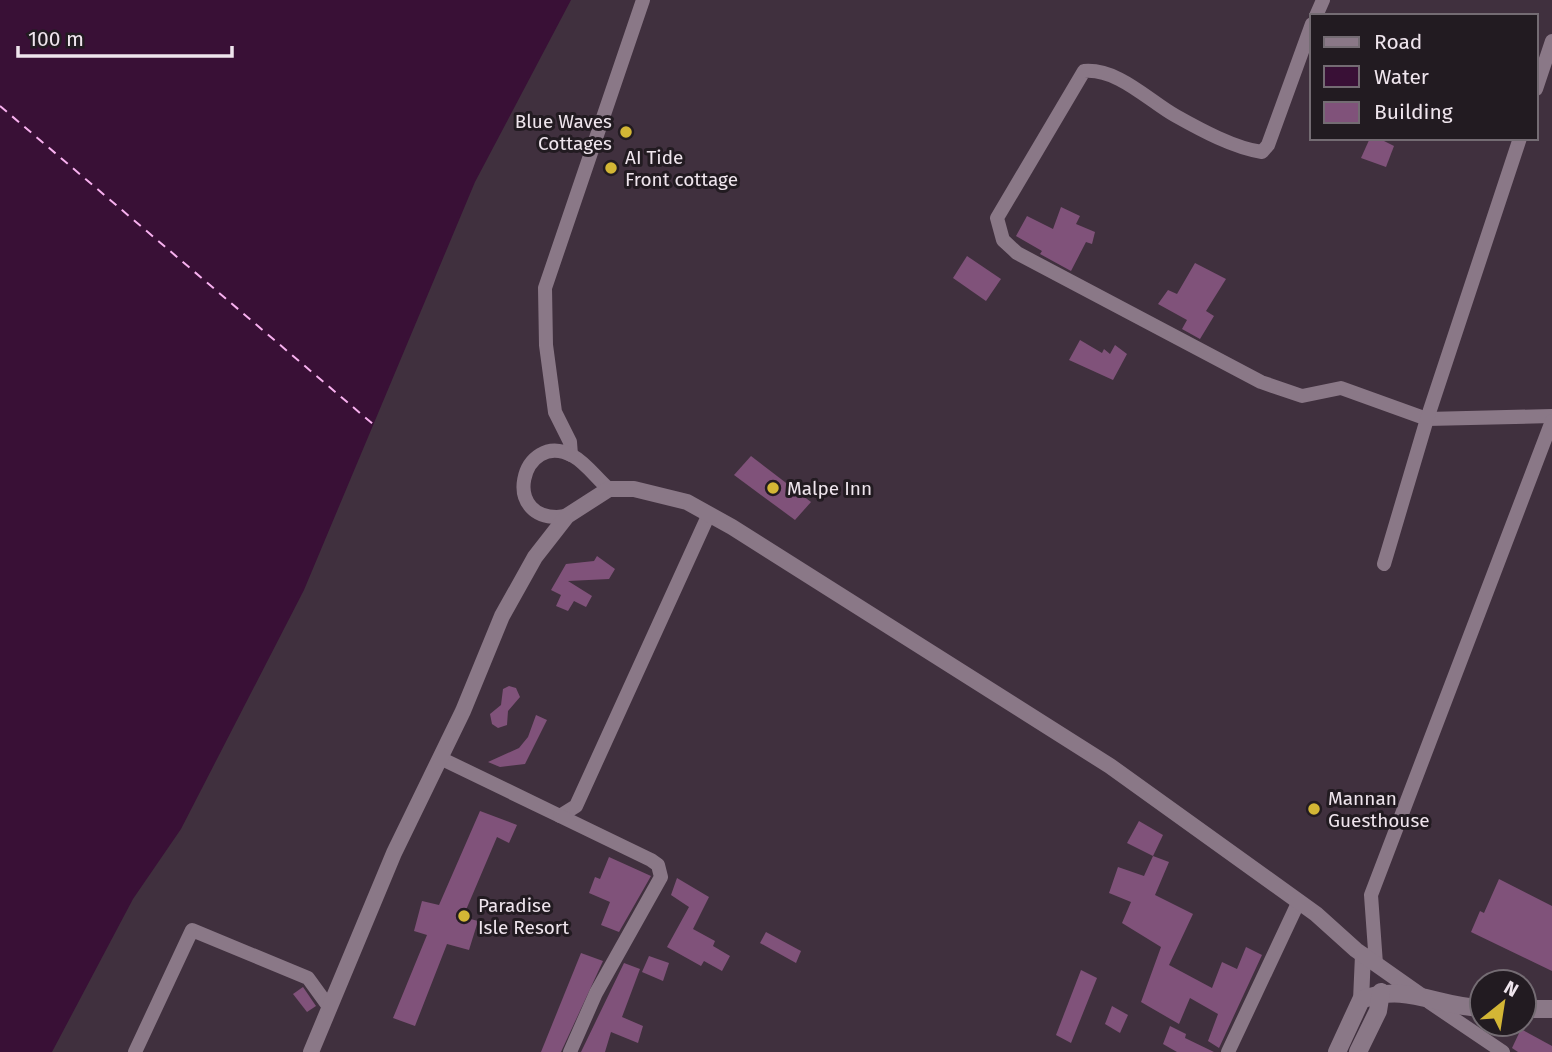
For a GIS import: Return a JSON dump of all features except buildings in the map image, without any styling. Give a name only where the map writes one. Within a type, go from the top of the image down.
[{"type":"main road","points":[[1357,1052],[1378,1011],[1381,992]]},
{"type":"main road","points":[[1337,1052],[1361,1000],[1381,992],[1420,995],[1468,1007]]},
{"type":"street","points":[[571,455],[570,442],[555,412],[546,345],[545,288],[643,0]]},
{"type":"street","points":[[1310,30],[1268,145],[1262,152],[1248,150],[1177,116],[1119,80],[1094,70],[1084,71],[1075,81],[1053,128],[996,218],[1003,240],[1017,253],[1261,382],[1302,397],[1341,388],[1427,419],[1552,416]]},
{"type":"street","points":[[1538,83],[1552,41]]},
{"type":"street","points":[[1384,564],[1427,419],[1519,140]]},
{"type":"street","points":[[1361,1000],[1370,960],[1371,895],[1552,421]]},
{"type":"street","points":[[568,516],[545,516],[527,502],[523,481],[526,471],[540,455],[550,452],[571,455],[609,489]]},
{"type":"street","points":[[585,502],[589,492],[586,470]]},
{"type":"street","points":[[311,1052],[394,853],[440,758],[502,616],[536,557],[568,516],[585,502],[609,489],[647,492],[687,502],[709,514],[1110,766],[1299,901],[1370,960],[1503,1052]]},
{"type":"street","points":[[560,816],[576,806],[709,514]]},
{"type":"street","points":[[440,758],[658,865],[661,877],[596,993],[570,1052]]},
{"type":"street","points":[[1228,1052],[1299,901]]},
{"type":"street","points":[[135,1052],[192,930],[309,978],[329,1007]]},
{"type":"water","points":[[0,0],[571,0],[475,182],[304,590],[181,829],[133,899],[52,1052],[0,1052]]},
{"type":"ferry route","points":[[0,106],[374,425]]},
{"type":"place","name":"Blue Waves Cottages","points":[[626,132]]},
{"type":"place","name":"AI Tide Front cottage","points":[[611,168]]},
{"type":"place","name":"Malpe Inn","points":[[773,488]]},
{"type":"place","name":"Mannan Guesthouse","points":[[1314,809]]},
{"type":"place","name":"Paradise Isle Resort","points":[[464,916]]}]
